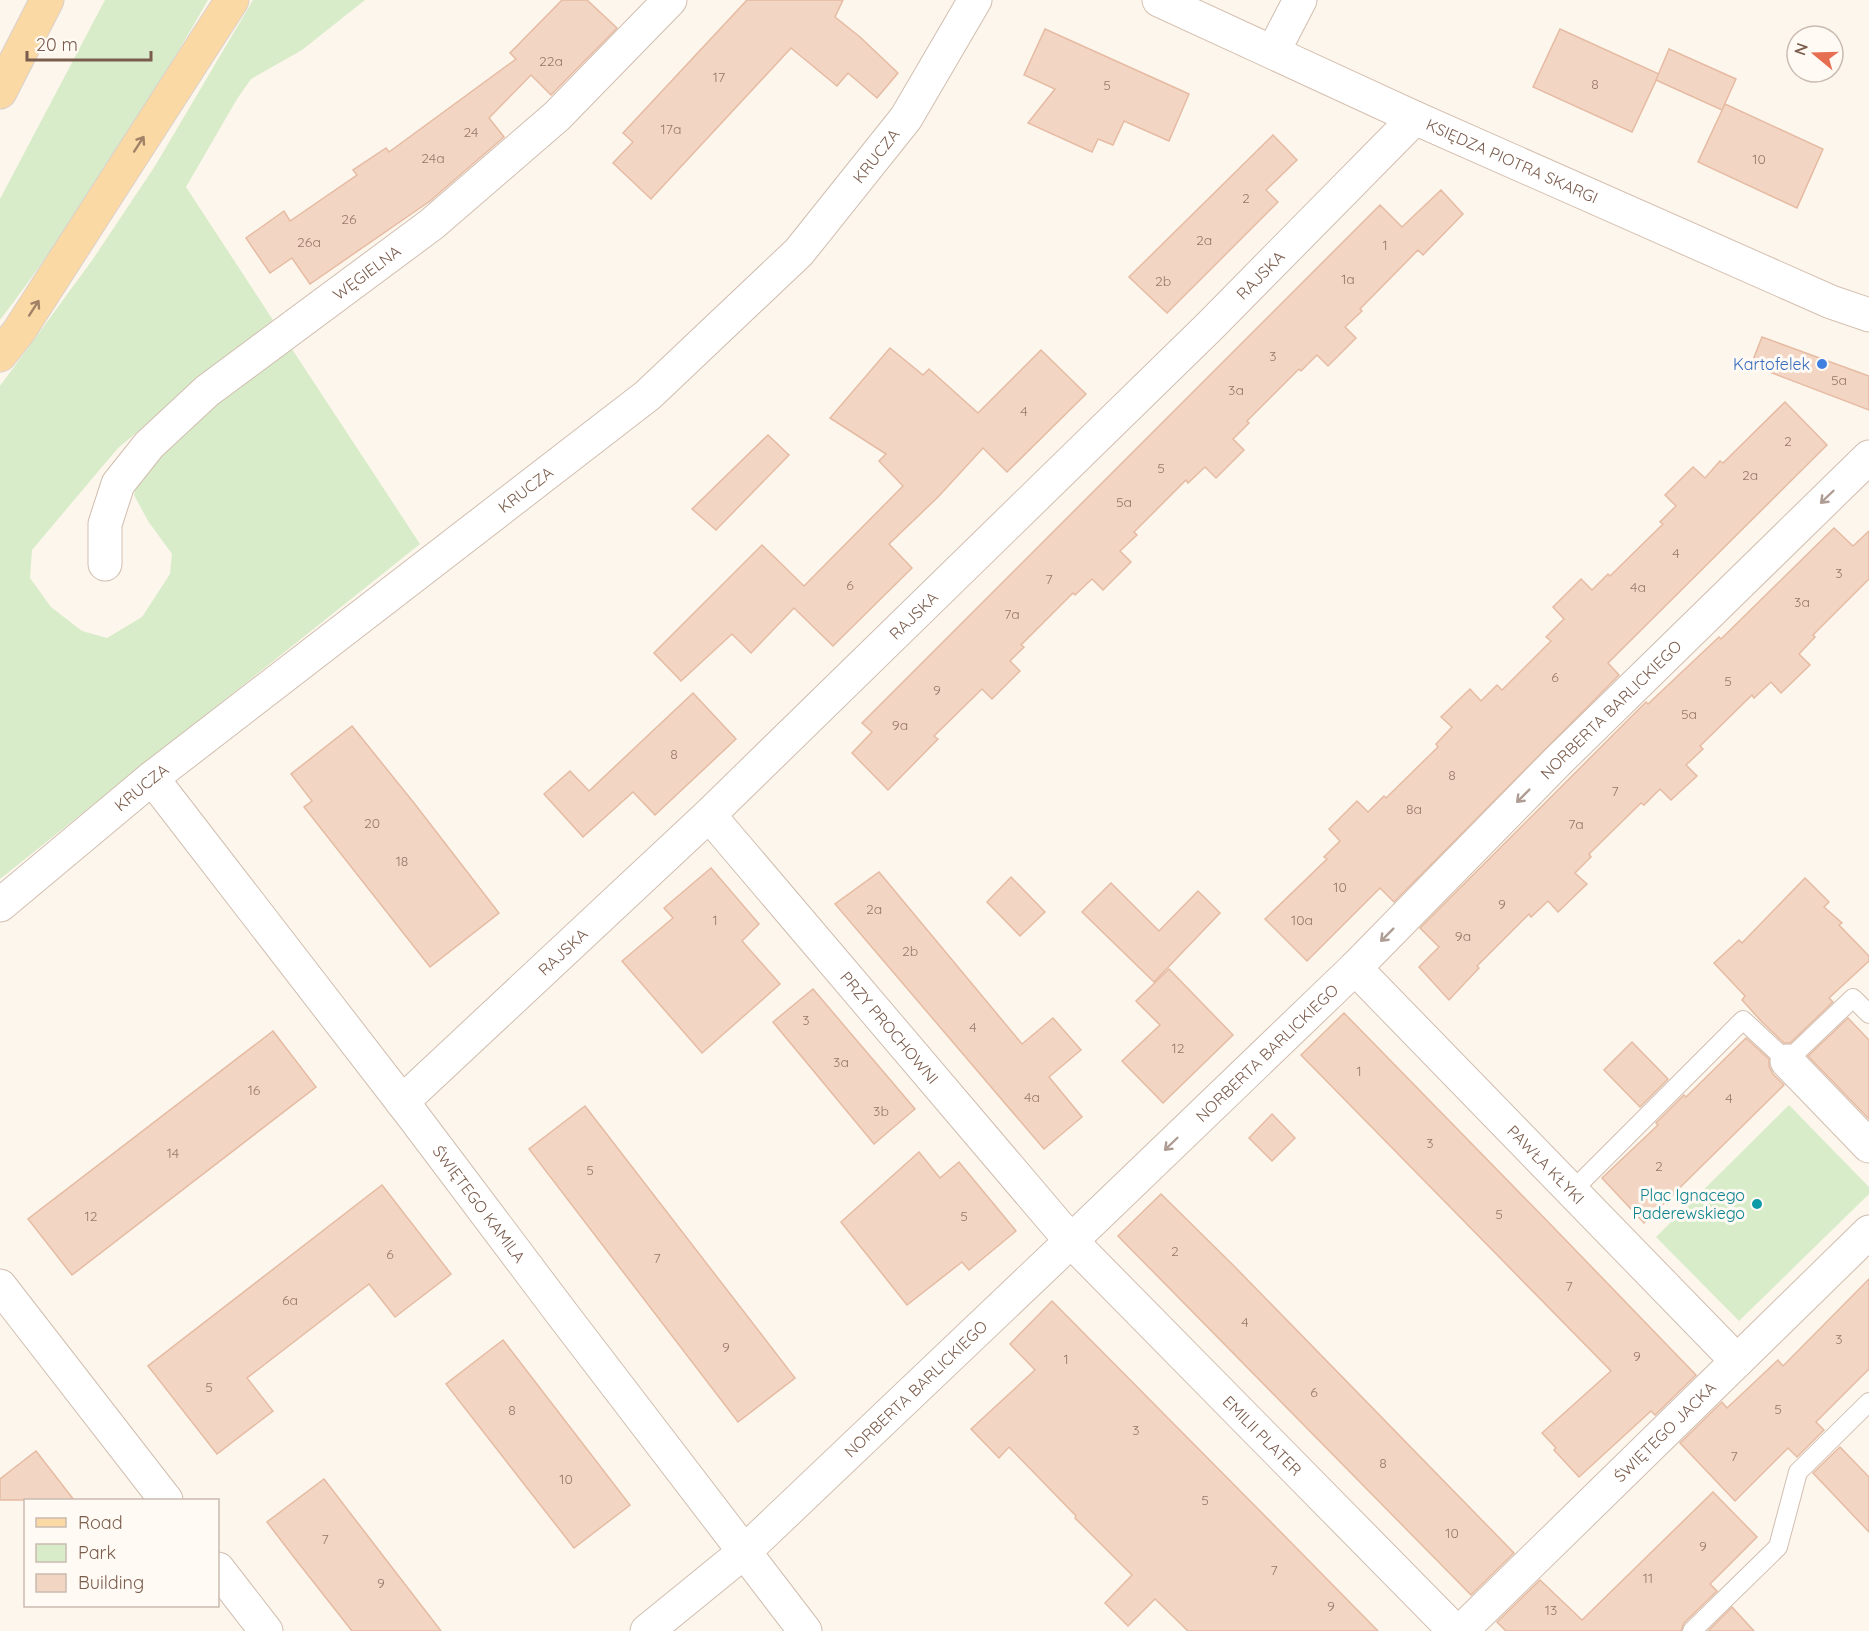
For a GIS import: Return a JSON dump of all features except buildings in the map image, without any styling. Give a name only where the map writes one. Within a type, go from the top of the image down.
[{"type":"main road","points":[[0,92],[47,0]]},
{"type":"main road","points":[[0,355],[19,331],[232,0]]},
{"type":"street","name":"WĘGIELNA","points":[[105,564],[105,524],[118,484],[148,445],[207,391],[432,224],[558,116],[670,0]]},
{"type":"street","name":"KRUCZA","points":[[0,905],[152,778],[648,395],[799,252],[906,118],[975,0]]},
{"type":"street","name":"KSIĘDZA PIOTRA SKARGI","points":[[1159,0],[1415,118],[1831,302],[1869,315]]},
{"type":"street","points":[[1273,52],[1300,0]]},
{"type":"street","name":"RAJSKA","points":[[402,1102],[709,815],[1210,326],[1415,118]]},
{"type":"street","name":"NORBERTA BARLICKIEGO","points":[[647,1631],[744,1552],[1071,1241],[1355,968],[1576,743],[1869,457]]},
{"type":"street","name":"ŚWIĘTEGO KAMILA","points":[[152,778],[805,1631]]},
{"type":"street","name":"PRZY PROCHOWNI","points":[[709,815],[1071,1241]]},
{"type":"street","name":"PAWŁA KŁYKI","points":[[1355,968],[1737,1361]]},
{"type":"street","points":[[1787,1061],[1869,1146]]},
{"type":"street","name":"ŚWIĘTEGO JACKA","points":[[1461,1631],[1869,1232]]},
{"type":"street","name":"EMILII PLATER","points":[[1071,1241],[1455,1631]]},
{"type":"street","points":[[0,1286],[165,1499]]},
{"type":"street","points":[[219,1570],[266,1631]]},
{"type":"lane","points":[[1572,1191],[1743,1020],[1787,1061],[1853,998],[1869,1014]]},
{"type":"lane","points":[[1692,1631],[1778,1547],[1798,1472],[1869,1402]]},
{"type":"green space","points":[[105,0],[208,0],[109,163],[56,243],[0,320],[0,199]]},
{"type":"green space","points":[[253,0],[365,0],[302,50],[251,79],[186,187],[273,320],[118,448],[32,550],[30,578],[51,607],[82,631],[107,638],[142,617],[170,574],[172,554],[148,521],[134,495],[138,479],[164,444],[290,346],[420,544],[0,879],[0,386],[93,259],[155,166]]},
{"type":"green space","name":"Plac Ignacego Paderewskiego","points":[[1789,1105],[1869,1187],[1869,1194],[1739,1321],[1656,1237]]},
{"type":"place","name":"Kartofelek","points":[[1822,364]]},
{"type":"place","name":"Plac Ignacego Paderewskiego","points":[[1757,1204]]}]
